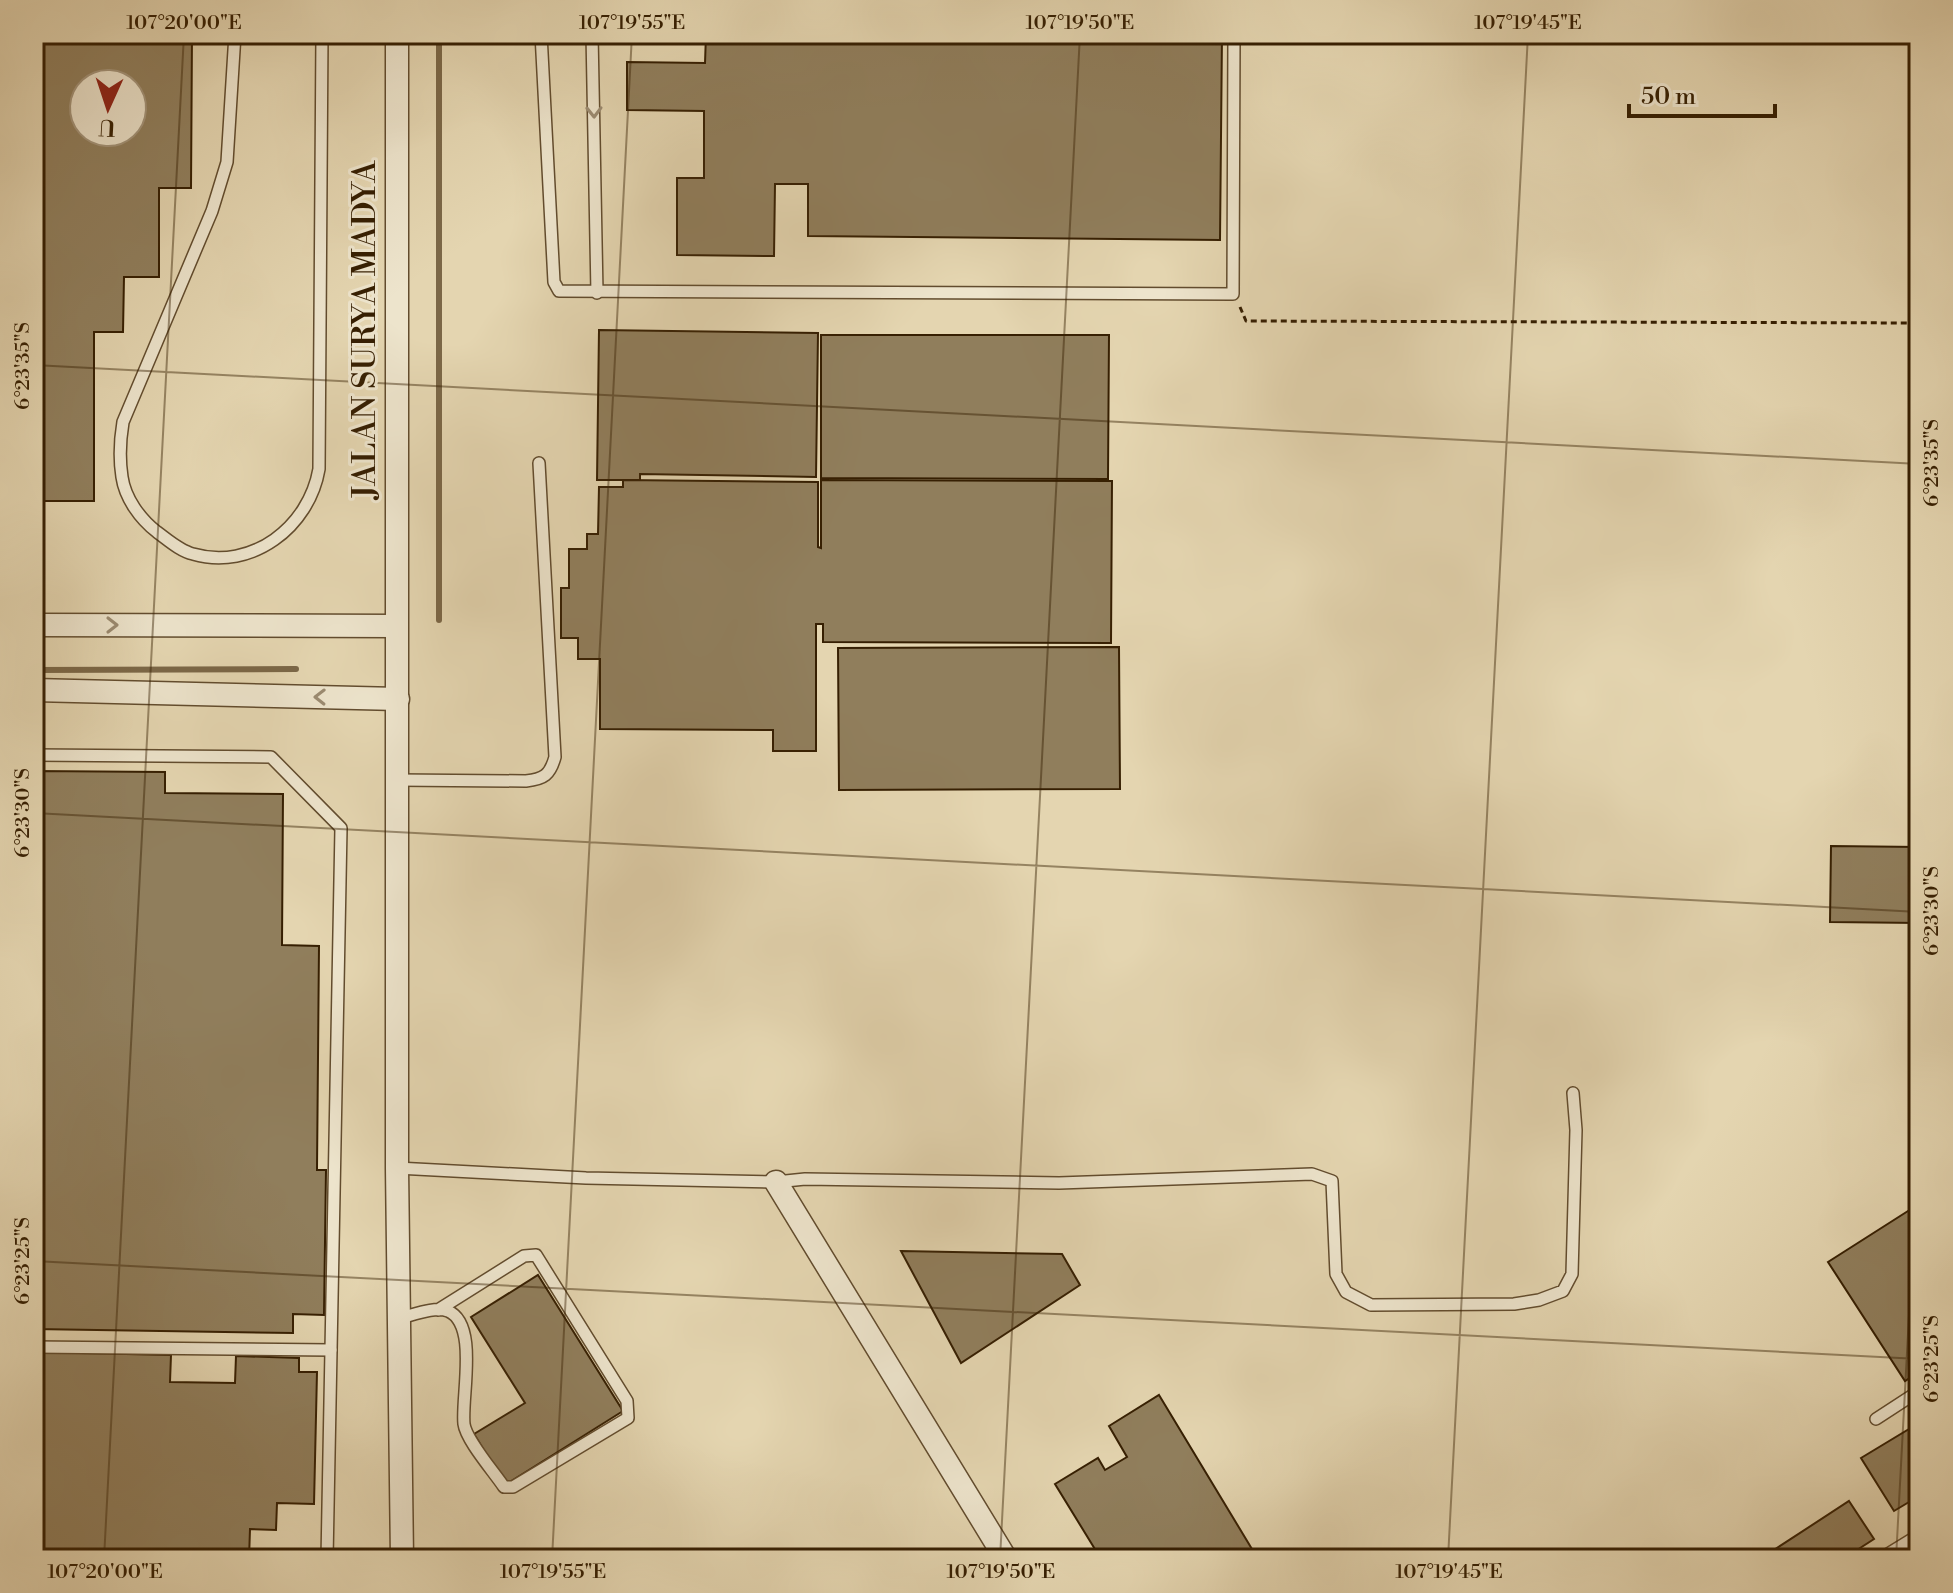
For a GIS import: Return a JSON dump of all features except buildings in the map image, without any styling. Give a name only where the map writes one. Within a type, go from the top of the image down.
[{"type":"street","name":"JALAN SURYA MADYA","points":[[397,34],[397,1168],[402,1559]]},
{"type":"street","points":[[34,625],[396,626]]},
{"type":"street","points":[[34,690],[398,699]]},
{"type":"street","points":[[776,1182],[1006,1559]]},
{"type":"lane","points":[[235,34],[227,162],[212,211],[127,411],[120,444],[122,478],[145,523],[192,554],[235,557],[275,542],[295,522],[312,497],[319,469],[322,34]]},
{"type":"lane","points":[[541,34],[554,282],[559,291],[1233,294],[1234,34]]},
{"type":"lane","points":[[592,34],[597,293]]},
{"type":"lane","points":[[397,780],[526,781],[541,780],[550,772],[555,757],[539,463]]},
{"type":"lane","points":[[34,755],[271,757],[341,828],[327,1559]]},
{"type":"lane","points":[[397,1168],[586,1178],[776,1182],[805,1179],[1059,1183],[1324,1175],[1332,1181],[1336,1274],[1346,1292],[1371,1305],[1514,1304],[1539,1300],[1563,1291],[1572,1274],[1576,1130],[1573,1093]]},
{"type":"lane","points":[[400,1318],[438,1310],[449,1311],[464,1330],[464,1426],[504,1487],[513,1487],[628,1418],[627,1401],[536,1255],[524,1256],[438,1310]]},
{"type":"lane","points":[[34,1347],[331,1350]]},
{"type":"lane","points":[[1876,1419],[1919,1391]]},
{"type":"lane","points":[[1880,1559],[1919,1535]]},
{"type":"path","points":[[1233,294],[1246,321],[1919,323]]},
{"type":"waterway","points":[[439,34],[439,620]]},
{"type":"waterway","points":[[34,670],[296,669]]}]
